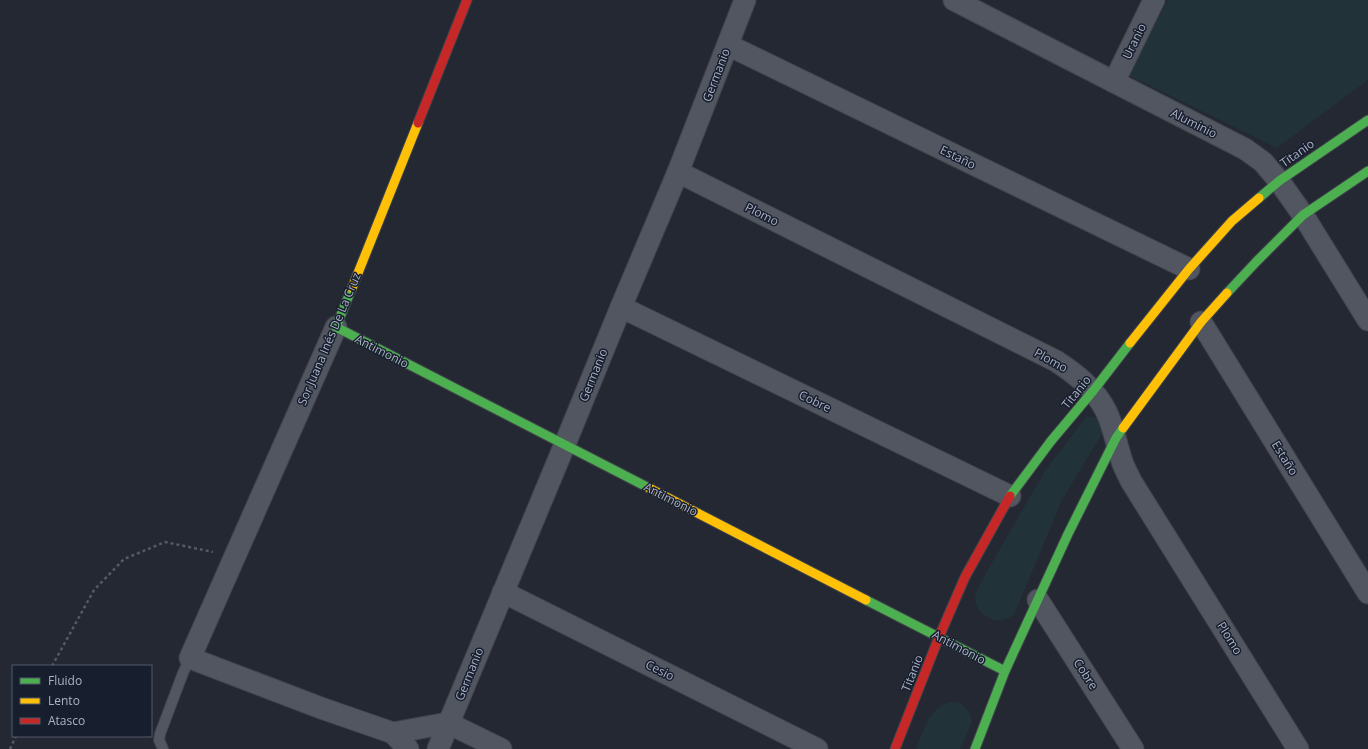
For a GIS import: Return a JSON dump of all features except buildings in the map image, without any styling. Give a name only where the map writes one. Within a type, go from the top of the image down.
[{"type":"main road","name":"Sor Juana Inés De La Cruz","points":[[336,327],[467,0]]},
{"type":"main road","name":"Titanio","points":[[894,749],[965,577],[1010,496],[1051,441],[1093,391],[1189,269],[1232,221],[1279,181],[1368,120]]},
{"type":"main road","points":[[975,749],[1005,671],[1068,534],[1116,438],[1201,322],[1257,261],[1303,215],[1368,171]]},
{"type":"main road","name":"Antimonio","points":[[336,327],[1005,671]]},
{"type":"street","name":"Germanio","points":[[438,749],[678,172],[745,0]]},
{"type":"street","name":"Aluminio","points":[[954,0],[1245,149],[1262,162],[1279,181],[1303,215],[1368,320]]},
{"type":"street","name":"Uranio","points":[[1114,82],[1154,0]]},
{"type":"street","name":"Estaño","points":[[728,45],[1189,269]]},
{"type":"street","name":"Plomo","points":[[678,172],[1056,361],[1075,374],[1093,391],[1106,411],[1116,438],[1122,461],[1131,480],[1298,749]]},
{"type":"street","name":"Cobre","points":[[621,307],[1010,496]]},
{"type":"street","name":"Estaño","points":[[1201,322],[1368,593]]},
{"type":"street","name":"Sor Juana Inés De La Cruz","points":[[187,666],[336,327]]},
{"type":"street","name":"Cesio","points":[[503,592],[818,749]]},
{"type":"street","name":"Cobre","points":[[1038,600],[1133,749]]},
{"type":"street","points":[[187,666],[314,705],[393,733],[408,749]]},
{"type":"street","points":[[393,733],[448,723],[501,749]]},
{"type":"lane","points":[[163,749],[159,740],[160,734],[187,666]]},
{"type":"path","points":[[53,665],[94,590],[124,559],[166,542],[235,557]]},
{"type":"path","points":[[10,749],[16,737]]},
{"type":"shaded area","points":[[1168,0],[1368,0],[1368,80],[1277,148],[1128,75]]},
{"type":"shaded area","points":[[1086,417],[1101,419],[1103,425],[1102,434],[1062,500],[1014,615],[1001,620],[992,619],[981,612],[975,601],[975,595],[981,582],[1047,468]]},
{"type":"shaded area","points":[[950,702],[960,703],[969,712],[972,722],[960,749],[916,749],[924,728],[932,715],[943,705]]},
{"type":"traffic: fast","points":[[1259,198],[1279,181],[1368,120]]},
{"type":"traffic: fast","points":[[1227,293],[1303,215],[1368,171]]},
{"type":"traffic: fast","points":[[352,288],[336,327],[649,488]]},
{"type":"traffic: fast","points":[[1010,496],[1051,441],[1093,391],[1130,343]]},
{"type":"traffic: fast","points":[[975,749],[1005,671],[1068,534],[1116,438],[1123,428]]},
{"type":"traffic: fast","points":[[866,600],[1005,671]]},
{"type":"traffic: slow","points":[[352,288],[418,123]]},
{"type":"traffic: slow","points":[[1130,343],[1189,269],[1232,221],[1259,198]]},
{"type":"traffic: slow","points":[[1123,428],[1201,322],[1227,293]]},
{"type":"traffic: slow","points":[[649,488],[866,600]]},
{"type":"traffic: jam","points":[[418,123],[467,0]]},
{"type":"traffic: jam","points":[[895,749],[939,637],[965,577],[1010,496]]}]
